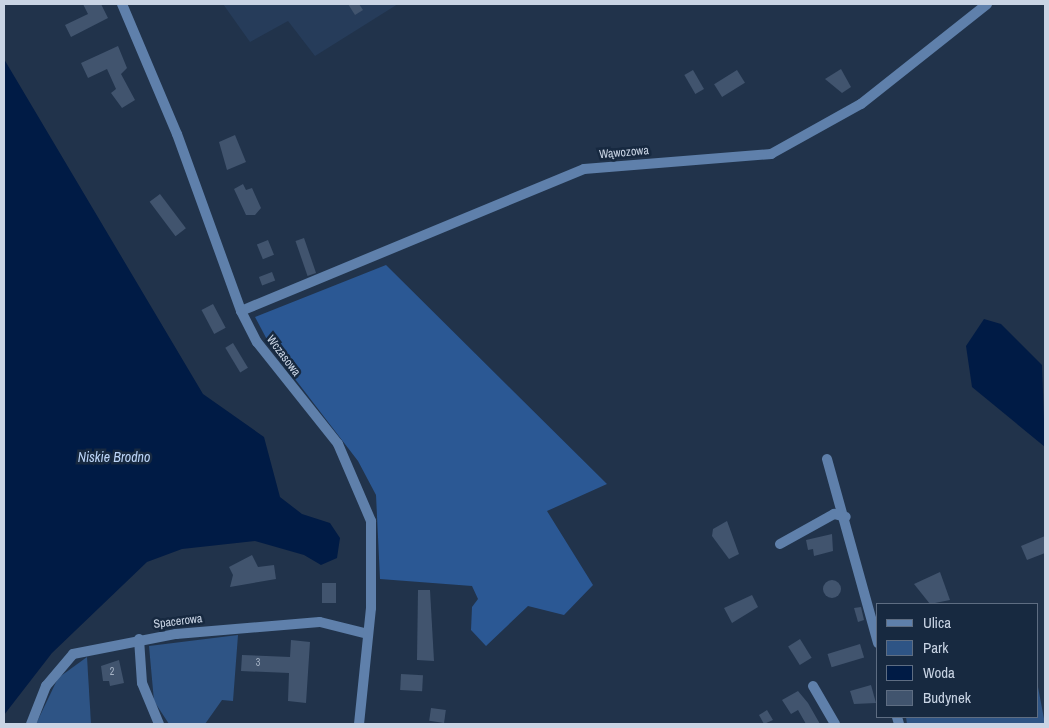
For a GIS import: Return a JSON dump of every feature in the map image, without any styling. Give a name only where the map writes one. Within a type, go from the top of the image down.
[{"type":"street","name":"Wczasowa","points":[[122,4],[177,134],[241,311],[257,342],[352,470],[371,521],[368,634],[359,724]]},
{"type":"street","name":"Wąwozowa","points":[[241,311],[584,169],[771,154],[807,138],[861,104],[984,5]]},
{"type":"street","points":[[827,459],[846,517],[876,635]]},
{"type":"street","points":[[780,544],[834,514],[846,517]]},
{"type":"street","name":"Spacerowa","points":[[31,724],[46,686],[73,654],[140,639],[320,622],[368,634]]},
{"type":"street","points":[[140,639],[142,683],[159,724]]},
{"type":"street","points":[[813,686],[835,724]]},
{"type":"shaded area","points":[[223,4],[398,4],[315,56],[288,21],[250,42]]},
{"type":"shaded area","points":[[386,265],[607,484],[547,511],[593,585],[564,615],[528,606],[486,646],[471,630],[472,607],[478,599],[472,586],[380,579],[376,495],[358,461],[272,349],[255,317]]},
{"type":"green space","points":[[238,635],[233,701],[222,700],[205,724],[169,724],[154,701],[149,646]]},
{"type":"green space","points":[[87,657],[91,724],[36,724],[58,678]]},
{"type":"green space","points":[[1039,692],[1045,724],[907,724],[906,718],[1039,718]]},
{"type":"water","name":"Niskie Brodno","points":[[4,59],[203,394],[264,437],[280,497],[302,514],[330,523],[340,538],[337,558],[321,565],[304,555],[255,541],[182,549],[147,562],[52,653],[4,715]]},
{"type":"water","points":[[984,319],[1001,324],[1042,365],[1045,447],[972,387],[966,346]]},
{"type":"building","points":[[83,4],[101,4],[108,18],[71,37],[65,25],[88,14]]},
{"type":"building","points":[[348,4],[359,4],[363,10],[355,15]]},
{"type":"building","points":[[118,46],[127,68],[121,74],[135,100],[122,108],[111,93],[116,89],[107,69],[88,78],[81,63]]},
{"type":"building","points":[[841,69],[851,87],[842,93],[825,79]]},
{"type":"building","points":[[693,70],[704,89],[695,94],[684,75]]},
{"type":"building","points":[[737,70],[745,83],[722,97],[714,84]]},
{"type":"building","points":[[235,135],[246,162],[227,170],[219,142]]},
{"type":"building","points":[[243,184],[246,190],[252,188],[261,208],[255,215],[246,215],[234,189]]},
{"type":"building","points":[[160,194],[186,228],[175,236],[150,202]]},
{"type":"building","points":[[304,238],[316,273],[308,276],[295,241]]},
{"type":"building","points":[[268,240],[274,255],[263,259],[257,244]]},
{"type":"building","points":[[272,272],[275,280],[262,285],[259,277]]},
{"type":"building","points":[[213,304],[226,328],[214,334],[202,310]]},
{"type":"building","points":[[233,343],[248,368],[240,372],[225,348]]},
{"type":"building","points":[[727,521],[739,554],[729,559],[712,536],[713,529]]},
{"type":"building","points":[[832,534],[833,551],[814,556],[813,549],[808,550],[806,540]]},
{"type":"building","points":[[1045,536],[1045,553],[1027,560],[1021,546]]},
{"type":"building","points":[[252,555],[258,567],[274,565],[276,579],[230,587],[233,575],[229,567]]},
{"type":"building","points":[[940,572],[950,600],[929,603],[914,584]]},
{"type":"building","points":[[832,580],[840,585],[841,589],[836,597],[832,598],[824,593],[823,589],[828,581]]},
{"type":"building","points":[[322,583],[336,583],[336,603],[322,603]]},
{"type":"building","points":[[418,590],[430,590],[434,661],[417,660]]},
{"type":"building","points":[[752,595],[758,607],[732,623],[724,608]]},
{"type":"building","points":[[861,607],[864,620],[858,622],[854,608]]},
{"type":"building","points":[[800,639],[812,658],[800,665],[788,646]]},
{"type":"building","points":[[291,640],[310,642],[306,703],[288,701],[289,673],[241,671],[242,655],[290,657]]},
{"type":"building","points":[[860,644],[864,657],[832,667],[827,654]]},
{"type":"building","points":[[119,660],[124,683],[110,686],[109,681],[103,681],[101,666]]},
{"type":"building","points":[[401,674],[423,675],[422,691],[400,690]]},
{"type":"building","points":[[871,685],[876,703],[854,704],[850,691]]},
{"type":"building","points":[[798,691],[808,703],[820,724],[806,724],[798,710],[791,714],[782,700]]},
{"type":"building","points":[[431,708],[446,710],[444,723],[429,721]]},
{"type":"building","points":[[767,710],[773,720],[764,724],[759,715]]}]
